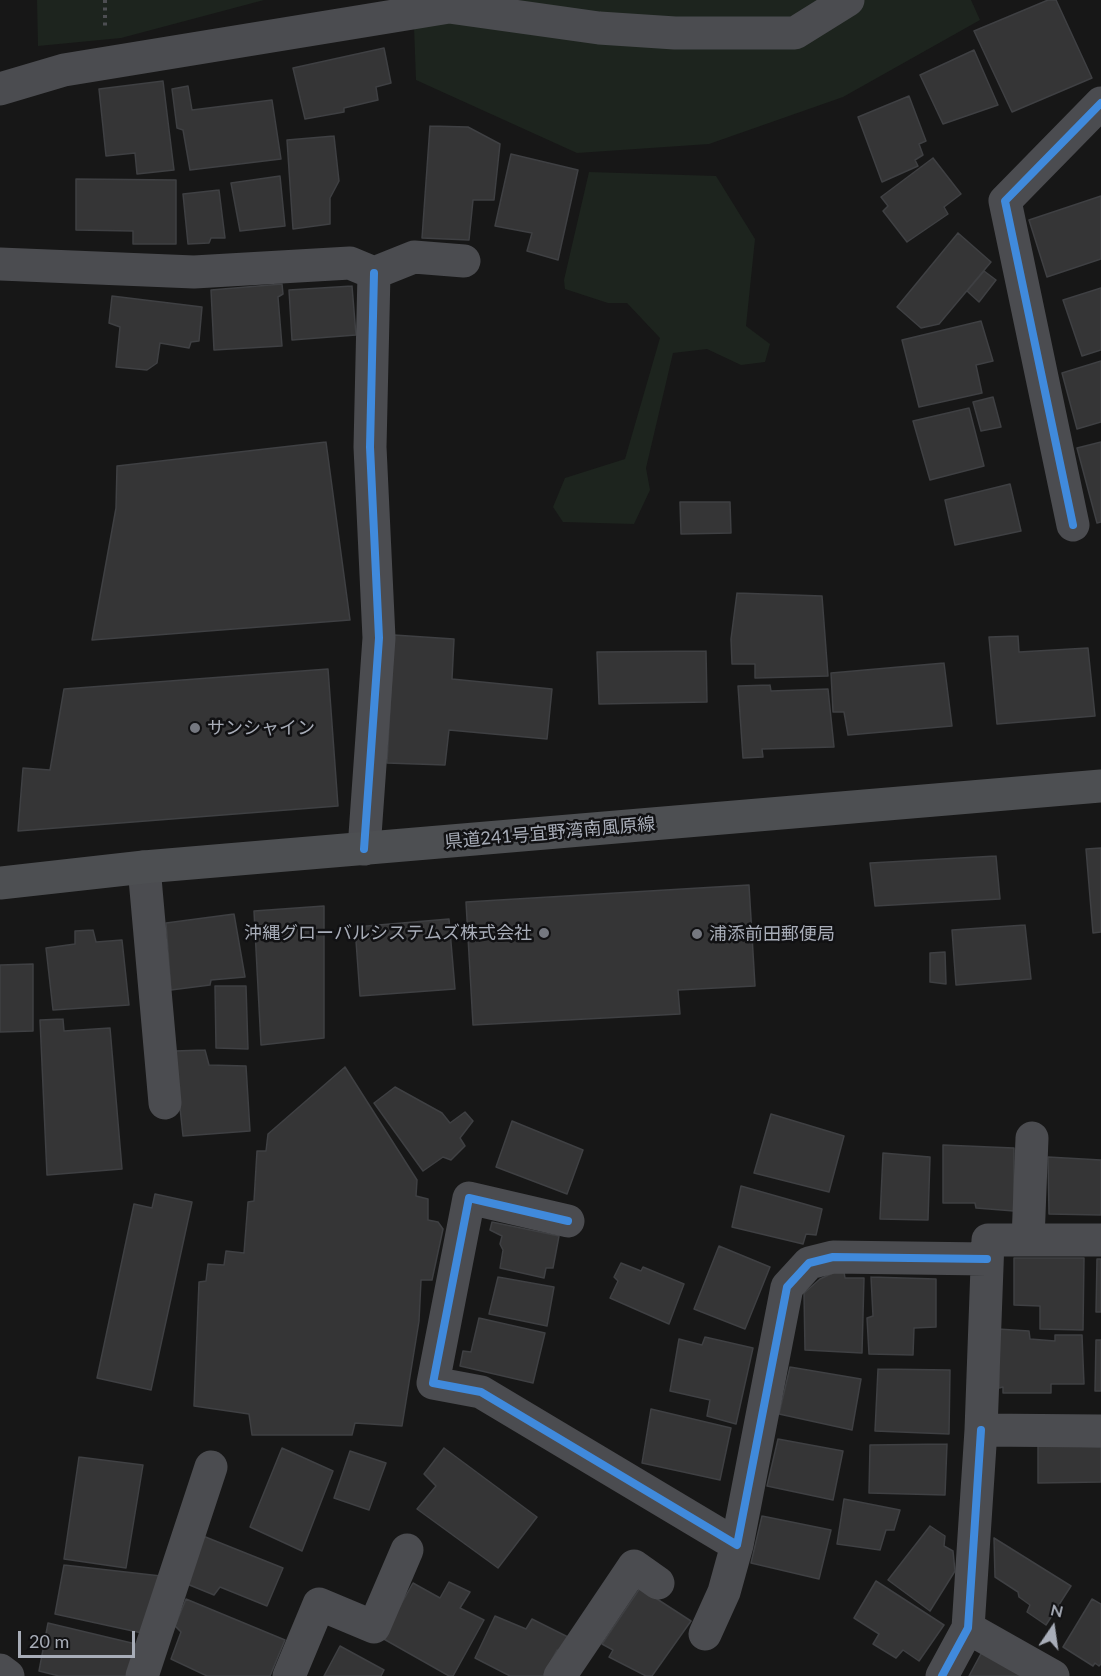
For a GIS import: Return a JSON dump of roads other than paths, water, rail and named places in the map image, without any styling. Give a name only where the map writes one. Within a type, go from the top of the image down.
[{"type":"main road","name":"県道241号宜野湾南風原線","points":[[0,883],[144,867],[1101,786]]},
{"type":"street","points":[[0,89],[64,70],[449,7],[599,28],[675,33],[795,33],[848,0]]},
{"type":"street","points":[[1073,525],[1005,201],[1101,103]]},
{"type":"street","points":[[0,264],[194,272],[350,263],[374,273],[414,256],[464,261]]},
{"type":"street","points":[[364,849],[379,638],[370,447],[374,273]]},
{"type":"street","points":[[144,867],[165,1103]]},
{"type":"street","points":[[1028,1240],[1032,1138]]},
{"type":"street","points":[[568,1221],[468,1198],[433,1383],[481,1392],[737,1545]]},
{"type":"street","points":[[942,1676],[968,1628],[981,1430],[988,1240],[1101,1240]]},
{"type":"street","points":[[705,1634],[724,1592],[737,1545],[787,1287],[809,1263],[833,1257],[987,1259]]},
{"type":"street","points":[[981,1430],[1101,1431]]},
{"type":"street","points":[[142,1676],[211,1467]]},
{"type":"street","points":[[289,1676],[319,1604],[374,1627],[406,1550]]},
{"type":"street","points":[[560,1676],[634,1566],[658,1583]]},
{"type":"street","points":[[968,1628],[1053,1676]]},
{"type":"street","points":[[0,1671],[8,1676]]},
{"type":"place","name":"サンシャイン","points":[[195,728]]},
{"type":"place","name":"沖縄グローバルシステムズ株式会社","points":[[544,933]]},
{"type":"place","name":"浦添前田郵便局","points":[[697,934]]}]
